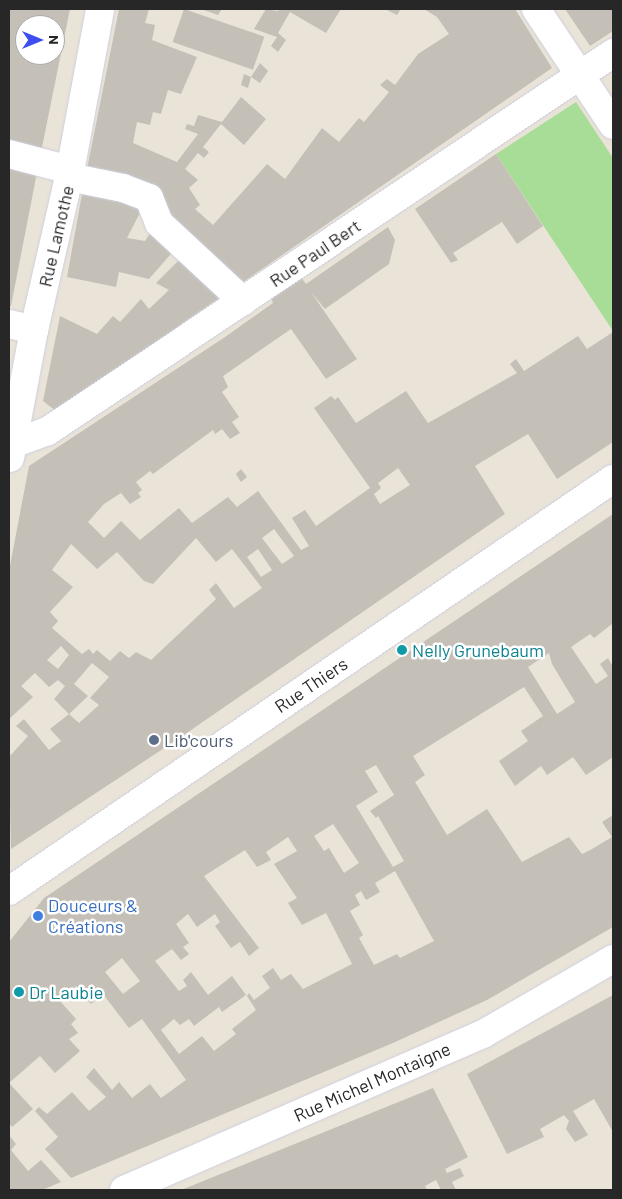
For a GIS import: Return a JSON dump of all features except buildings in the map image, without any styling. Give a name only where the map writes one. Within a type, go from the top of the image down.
[{"type":"street","name":"Rue Lamothe","points":[[10,453],[21,327],[70,174],[100,9]]},
{"type":"street","points":[[536,9],[613,125]]},
{"type":"street","name":"Rue Paul Bert","points":[[10,453],[48,431],[613,53]]},
{"type":"street","points":[[9,154],[70,174],[123,188],[148,198],[159,223],[243,301]]},
{"type":"street","name":"Rue Thiers","points":[[9,891],[613,479]]},
{"type":"street","name":"Rue Michel Montaigne","points":[[124,1190],[483,1034],[613,959]]},
{"type":"green space","points":[[576,102],[613,158],[613,331],[496,154]]},
{"type":"place","name":"Nelly Grunebaum","points":[[402,650]]},
{"type":"place","name":"Lib'cours","points":[[154,740]]},
{"type":"place","name":"Douceurs & Créations","points":[[38,916]]},
{"type":"place","name":"Dr Laubie","points":[[19,992]]}]
